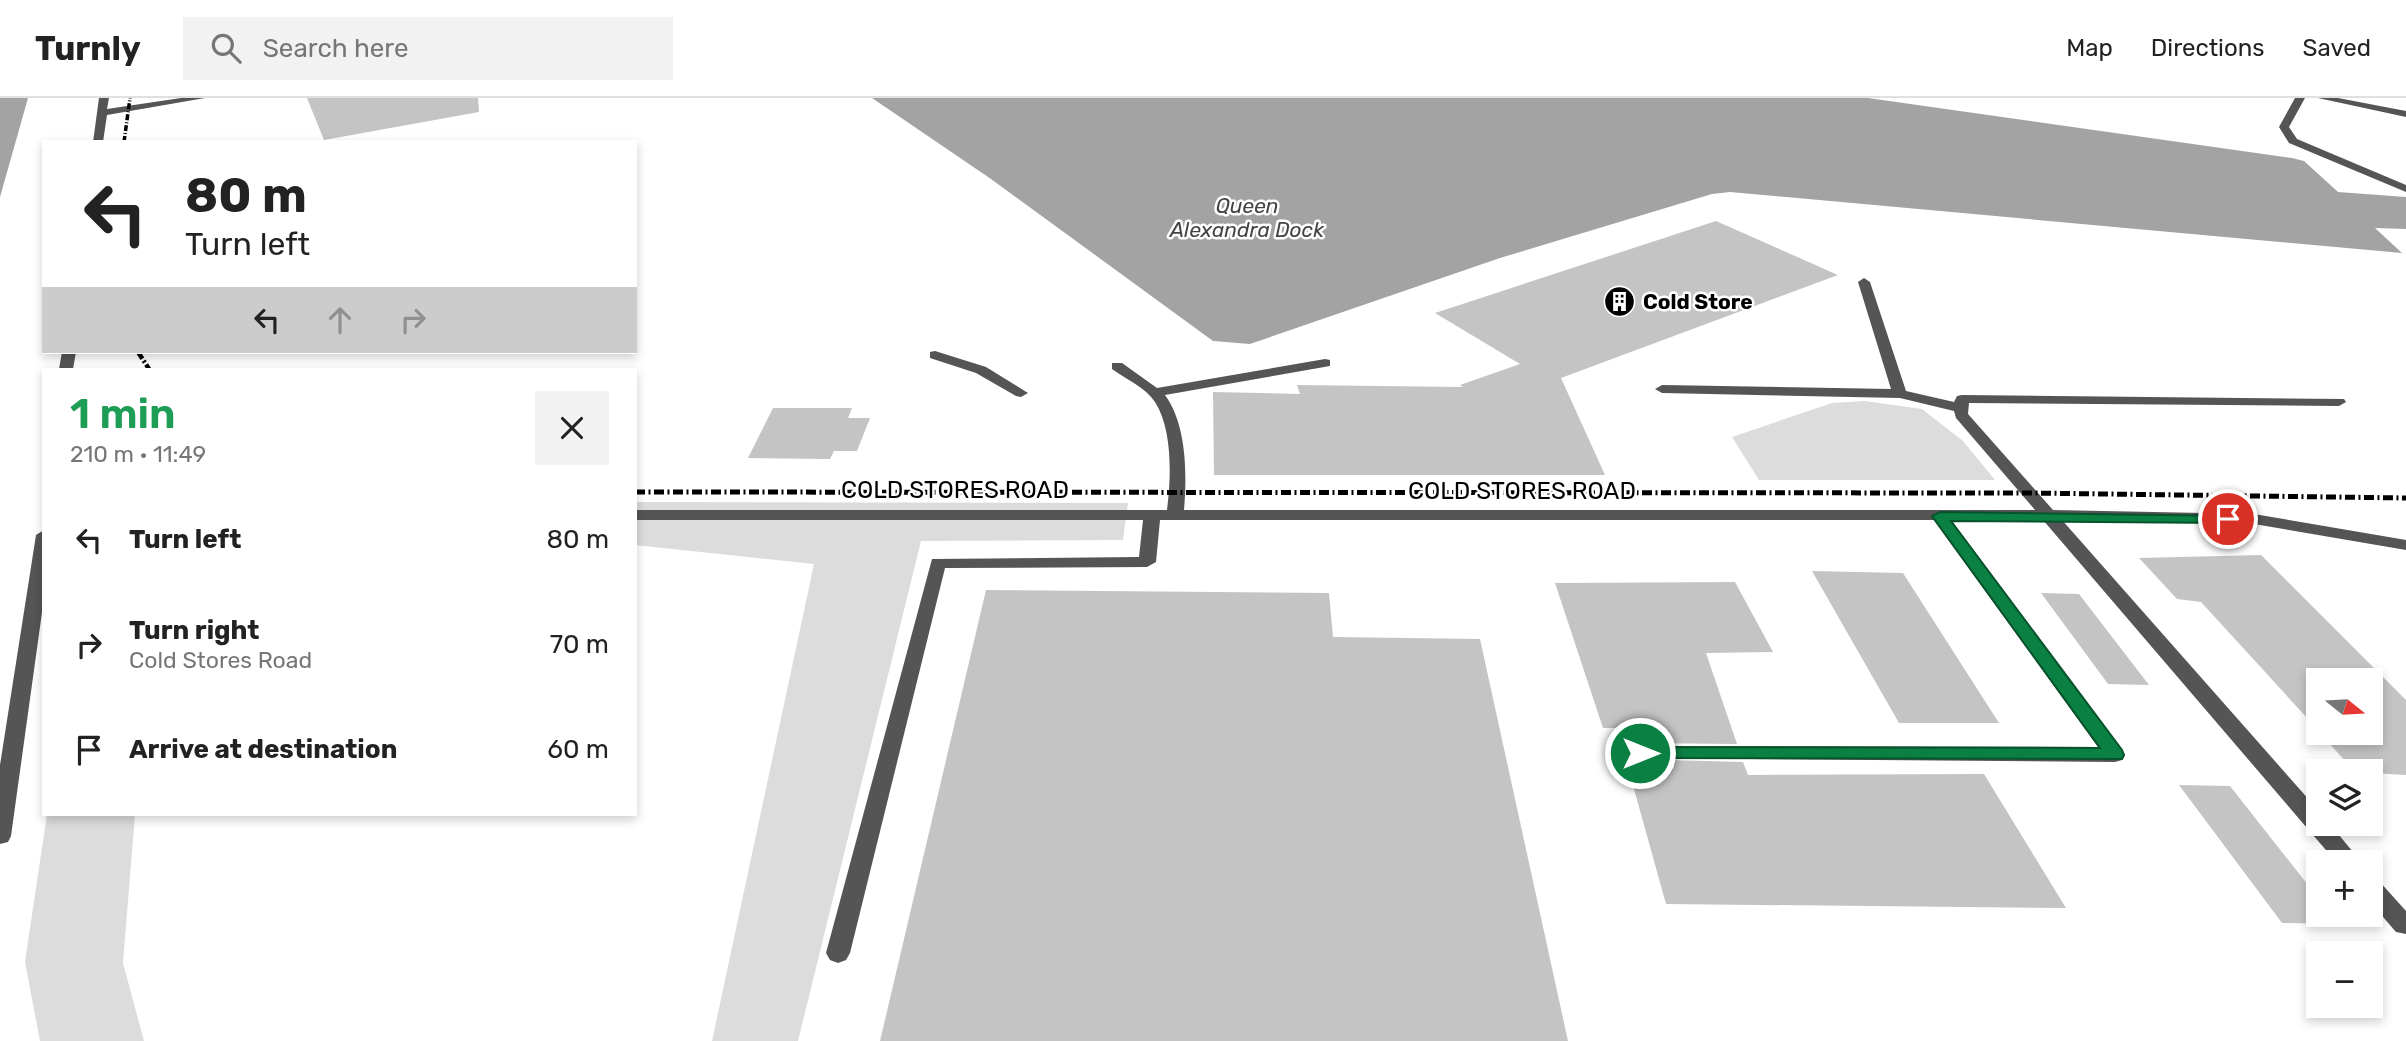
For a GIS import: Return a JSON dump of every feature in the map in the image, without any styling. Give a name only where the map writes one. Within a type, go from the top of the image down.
[{"type":"street","points":[[98,140],[104,98]]},
{"type":"street","points":[[103,113],[200,98]]},
{"type":"street","points":[[2300,98],[2284,127],[2288,136],[2307,149],[2406,189]]},
{"type":"street","points":[[2323,98],[2406,114]]},
{"type":"street","points":[[2345,98],[2406,106]]},
{"type":"street","points":[[1864,282],[1900,394]]},
{"type":"street","points":[[934,355],[981,370],[1021,393]]},
{"type":"street","points":[[1153,394],[1325,363]]},
{"type":"street","points":[[1117,366],[1161,400],[1171,434],[1179,492],[1175,515]]},
{"type":"street","points":[[1662,389],[1900,394],[1962,408]]},
{"type":"street","points":[[2339,402],[1962,398],[1962,415],[2340,850]]},
{"type":"street","name":"COLD STORES ROAD","points":[[637,515],[2047,515],[2254,519],[2406,545]]},
{"type":"street","points":[[838,953],[938,563],[1147,562],[1152,515]]},
{"type":"street","points":[[1640,753],[2115,755],[1940,516]]},
{"type":"street","points":[[0,836],[42,549]]},
{"type":"street","points":[[2383,901],[2403,925]]},
{"type":"shaded area","points":[[1865,401],[1922,409],[1963,441],[1995,480],[1759,480],[1732,437],[1832,403]]},
{"type":"shaded area","points":[[637,502],[1128,503],[1123,540],[921,541],[798,1041],[712,1041],[814,564],[637,545]]},
{"type":"shaded area","points":[[47,816],[135,816],[123,963],[144,1041],[40,1041],[25,962]]},
{"type":"water","points":[[0,98],[28,98],[0,197]]},
{"type":"water","name":"Queen Alexandra Dock","points":[[872,98],[1868,98],[2292,158],[2304,161],[2338,192],[2406,197],[2406,229],[2375,228],[2402,253],[1730,192],[1712,194],[1500,258],[1250,344],[1213,341],[991,179]]},
{"type":"building","points":[[307,98],[478,98],[479,112],[324,140]]},
{"type":"building","points":[[1716,221],[1838,275],[1561,378],[1605,475],[1214,475],[1213,392],[1300,394],[1297,385],[1463,387],[1460,385],[1520,364],[1435,313]]},
{"type":"building","points":[[773,408],[852,408],[848,418],[870,418],[857,451],[834,451],[830,459],[748,458]]},
{"type":"building","points":[[2261,555],[2374,668],[2306,668],[2306,717],[2201,602],[2177,599],[2139,558]]},
{"type":"building","points":[[1812,571],[1903,573],[1999,723],[1899,723]]},
{"type":"building","points":[[1735,582],[1773,652],[1706,653],[1737,744],[1639,743],[1628,752],[1631,759],[1743,762],[1748,775],[1984,774],[2066,908],[1666,904],[1617,728],[1603,728],[1555,583]]},
{"type":"building","points":[[986,590],[1329,593],[1333,637],[1480,639],[1568,1041],[880,1041]]},
{"type":"building","points":[[2041,593],[2079,594],[2149,685],[2108,684]]},
{"type":"building","points":[[2384,678],[2406,700],[2406,775],[2383,774],[2383,759],[2343,759],[2332,746],[2384,746]]},
{"type":"building","points":[[2179,785],[2230,786],[2306,882],[2306,923],[2282,923]]},
{"type":"railway","points":[[124,140],[130,98]]},
{"type":"railway","points":[[139,354],[148,368]]},
{"type":"railway","points":[[637,492],[2030,493],[2406,498]]},
{"type":"place","name":"Cold Store","points":[[1620,301]]},
{"type":"route","points":[[1640,753],[2115,755],[1940,516],[2047,515],[2228,519]]}]
